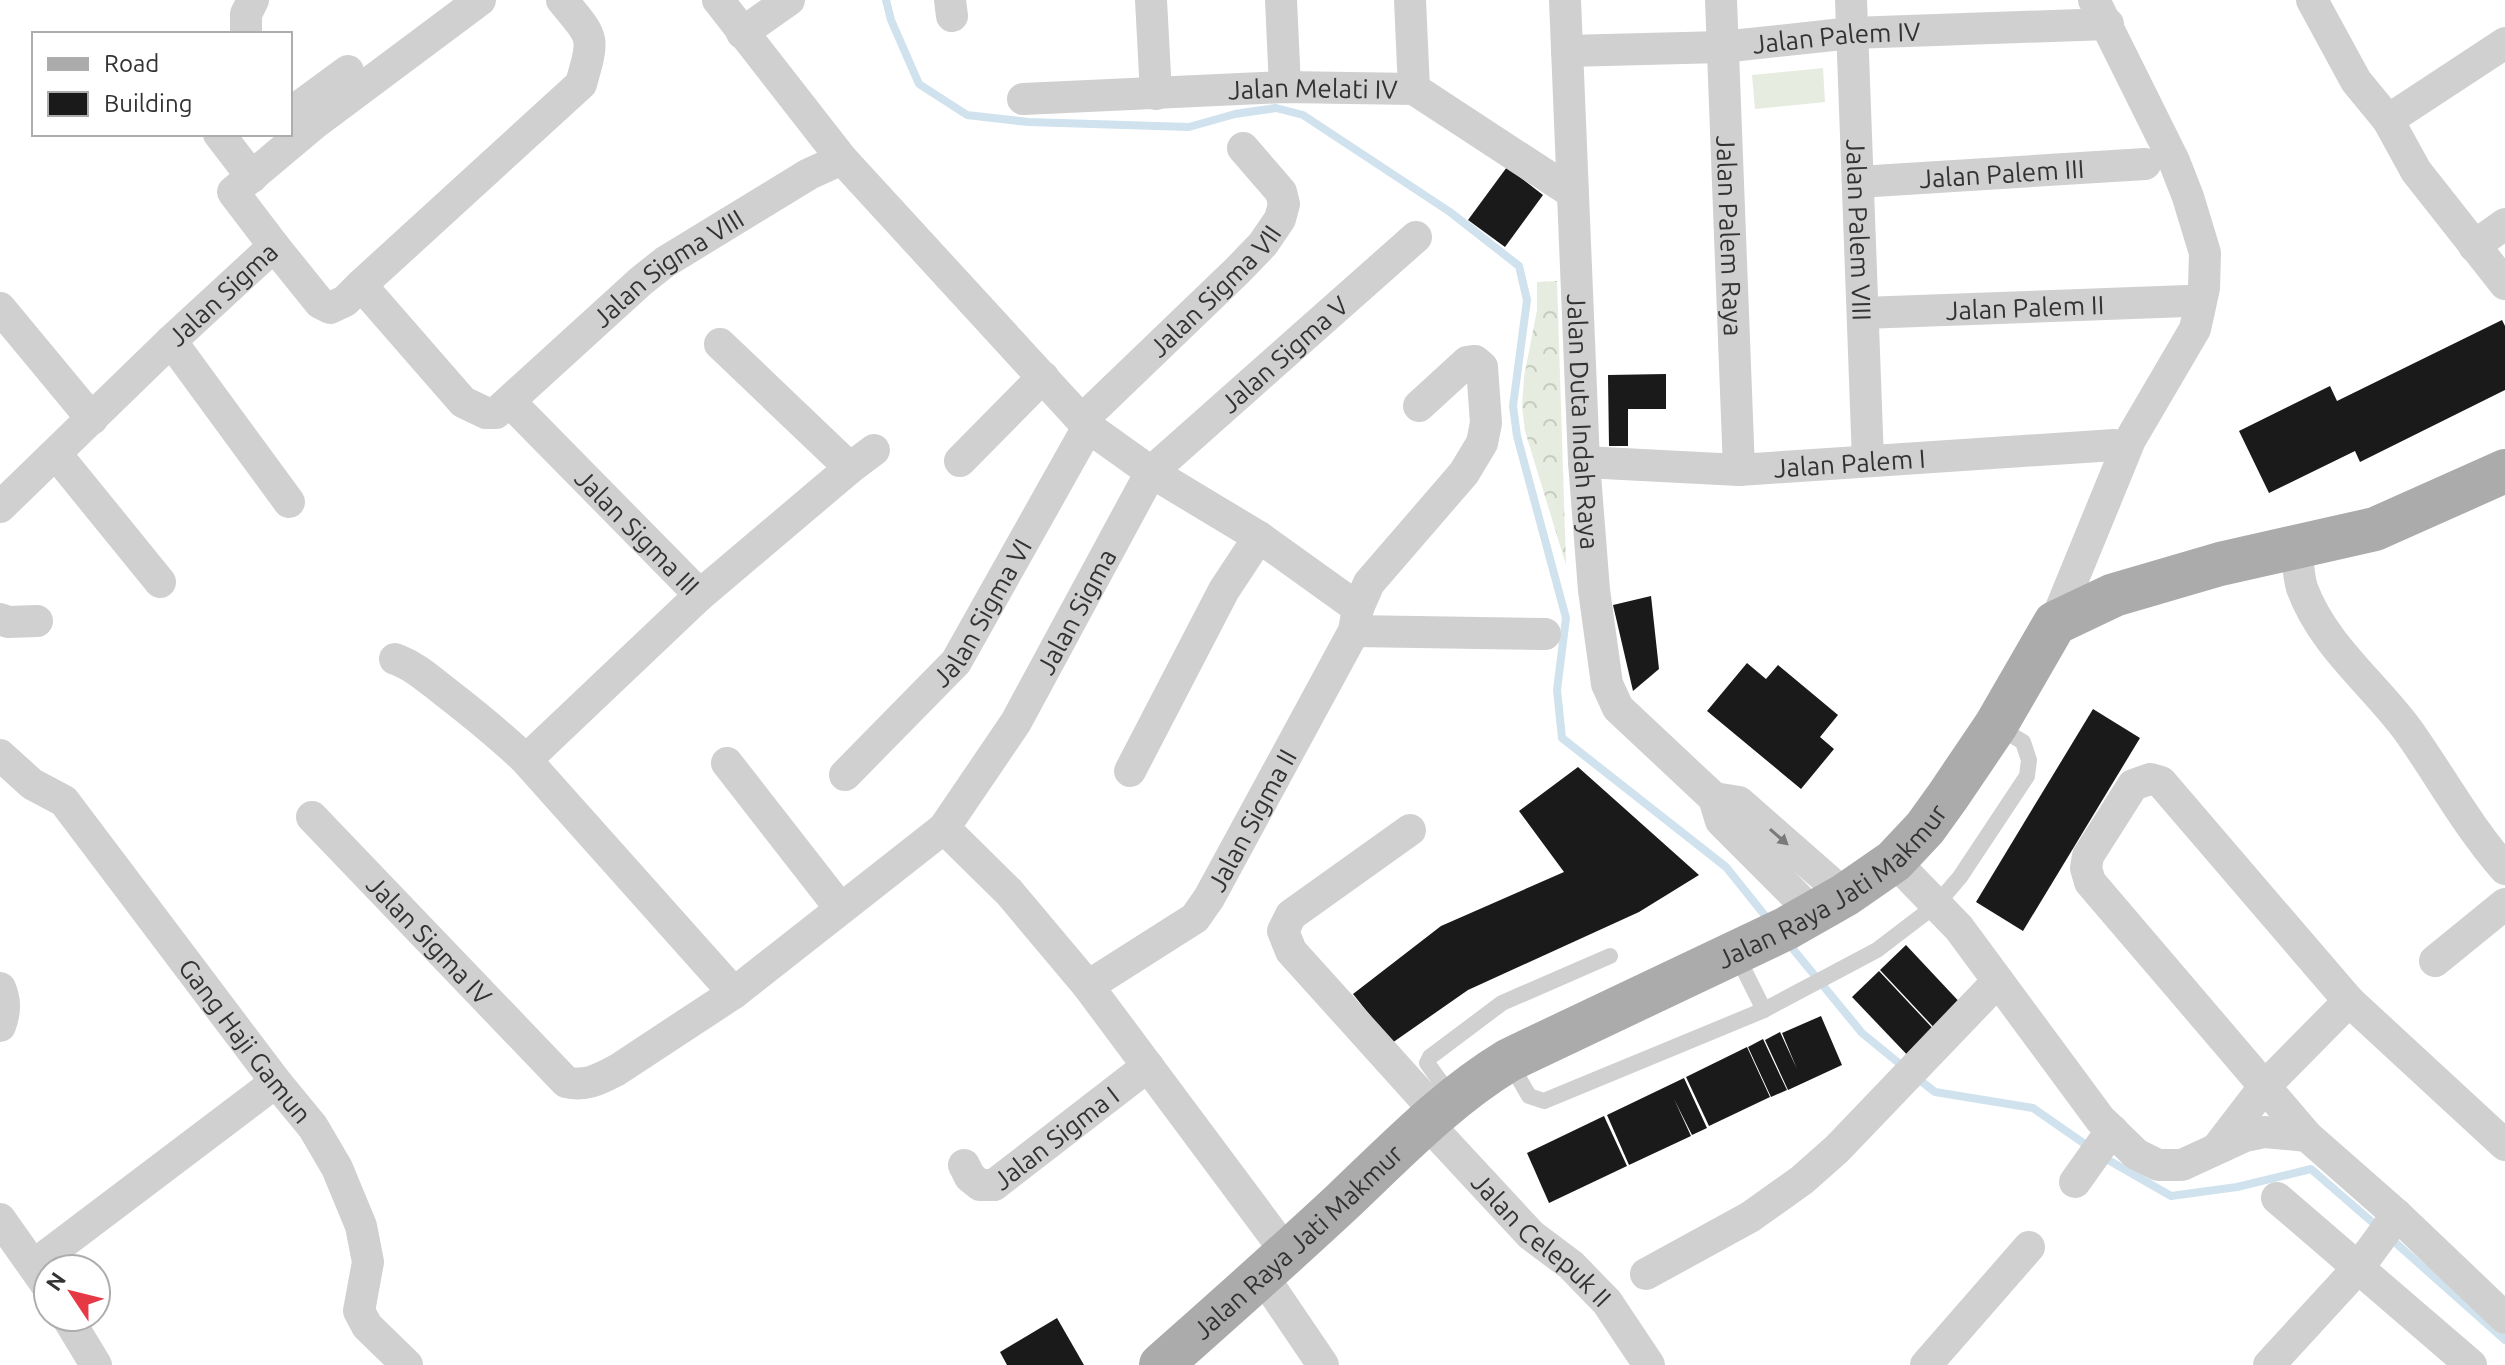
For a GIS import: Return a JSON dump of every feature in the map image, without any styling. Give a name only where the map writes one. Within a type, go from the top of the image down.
[{"type":"main road","points":[[2055,623],[2114,595],[2220,564],[2375,529],[2504,474]]},
{"type":"main road","name":"Jalan Raya Jati Makmur","points":[[1161,1365],[1439,1112],[1509,1060],[1786,927],[1894,861],[1925,828],[1996,725],[2055,623]]},
{"type":"street","points":[[246,32],[246,14],[253,0]]},
{"type":"street","points":[[301,108],[480,0]]},
{"type":"street","points":[[274,246],[320,303],[330,308],[345,301],[581,84],[592,46],[586,29],[562,0]]},
{"type":"street","points":[[718,0],[842,159],[1086,423],[1151,472],[1259,537],[1356,619],[1534,634]]},
{"type":"street","points":[[742,33],[789,0]]},
{"type":"street","points":[[1151,0],[1156,94]]},
{"type":"street","points":[[1281,0],[1285,87]]},
{"type":"street","points":[[1410,0],[1414,89]]},
{"type":"street","name":"Jalan Duta Indah Raya","points":[[1565,0],[1584,462],[1594,590],[1607,684],[1618,708],[1714,798],[1721,821],[1786,927]]},
{"type":"street","name":"Jalan Palem Raya","points":[[1721,0],[1739,470]]},
{"type":"street","name":"Jalan Palem VIII","points":[[1851,0],[1868,461]]},
{"type":"street","points":[[2318,2],[2356,81],[2388,120],[2416,171],[2505,284]]},
{"type":"street","points":[[301,108],[438,6]]},
{"type":"street","points":[[2055,623],[2130,440],[2195,329],[2204,288],[2205,253],[2188,197],[2174,161],[2101,12]]},
{"type":"street","name":"Jalan Palem IV","points":[[1567,51],[1722,47],[2101,12]]},
{"type":"street","points":[[2388,120],[2505,43]]},
{"type":"street","name":"Jalan Melati IV","points":[[1023,99],[1285,87],[1414,89],[1573,193]]},
{"type":"street","points":[[221,136],[252,177],[281,136]]},
{"type":"street","name":"Jalan Sigma VII","points":[[1086,423],[1263,244],[1280,219],[1284,204],[1281,192],[1243,148]]},
{"type":"street","name":"Jalan Sigma VIII","points":[[510,402],[665,262],[809,174],[842,159]]},
{"type":"street","name":"Jalan Palem III","points":[[1858,182],[2145,164]]},
{"type":"street","name":"Jalan Sigma","points":[[0,507],[274,246],[233,192],[252,177]]},
{"type":"street","points":[[2474,246],[2505,224]]},
{"type":"street","name":"Jalan Sigma V","points":[[1151,472],[1416,237]]},
{"type":"street","points":[[361,285],[463,402],[486,413],[496,413],[510,402]]},
{"type":"street","name":"Jalan Palem II","points":[[1863,313],[2187,301]]},
{"type":"street","points":[[0,308],[92,419]]},
{"type":"street","points":[[171,341],[289,502]]},
{"type":"street","points":[[700,595],[862,459],[720,344]]},
{"type":"street","name":"Jalan Sigma II","points":[[1088,986],[1195,918],[1209,898],[1356,619],[1369,583],[1464,473],[1482,443],[1486,423],[1482,367],[1475,361],[1467,362],[1419,406]]},
{"type":"street","points":[[960,461],[1043,377]]},
{"type":"street","name":"Jalan Sigma III","points":[[510,402],[700,595],[526,760]]},
{"type":"street","name":"Jalan Sigma VI","points":[[845,775],[956,662],[1086,423]]},
{"type":"street","name":"Jalan Palem I","points":[[1584,462],[1739,470],[2114,445]]},
{"type":"street","points":[[56,454],[160,582]]},
{"type":"street","name":"Jalan Sigma","points":[[734,993],[944,828],[1016,722],[1151,472]]},
{"type":"street","points":[[1130,771],[1224,590],[1259,537]]},
{"type":"street","points":[[2296,546],[2302,587],[2343,658],[2406,729],[2499,849]]},
{"type":"street","points":[[0,619],[8,622],[37,621]]},
{"type":"street","points":[[395,659],[407,663],[440,688],[497,732],[526,760],[734,993]]},
{"type":"street","name":"Gang Haji Gamun","points":[[0,755],[32,784],[64,801],[313,1127],[337,1168],[361,1226],[368,1262],[359,1311],[389,1359]]},
{"type":"street","points":[[727,763],[840,908]]},
{"type":"street","points":[[2505,1145],[2349,1001],[2161,782],[2150,779],[2133,785],[2088,856],[2086,868],[2090,882],[2307,1136],[2394,1220],[2505,1318]]},
{"type":"street","name":"Jalan Sigma IV","points":[[312,817],[566,1082],[579,1085],[598,1080],[734,993]]},
{"type":"street","points":[[944,828],[1009,892],[1088,986],[1148,1066],[1274,1264],[1323,1365]]},
{"type":"street","name":"Jalan Celepuk II","points":[[1410,830],[1291,915],[1283,931],[1291,951],[1439,1112],[1531,1235],[1571,1265],[1607,1302],[1649,1365]]},
{"type":"street","points":[[1894,861],[1959,928],[2109,1134],[2136,1154],[2158,1165],[2182,1165],[2245,1136],[2264,1132],[2307,1136]]},
{"type":"street","points":[[2435,961],[2505,904]]},
{"type":"street","points":[[1646,1274],[1750,1217],[1802,1180],[1837,1149],[1998,981]]},
{"type":"street","points":[[0,988],[4,1014],[0,1026]]},
{"type":"street","points":[[2214,1152],[2264,1087],[2349,1001]]},
{"type":"street","name":"Jalan Sigma I","points":[[964,1165],[970,1177],[980,1185],[994,1185],[1148,1066]]},
{"type":"street","points":[[69,1253],[276,1082]]},
{"type":"street","points":[[2080,1175],[2109,1134]]},
{"type":"street","points":[[2277,1198],[2364,1260],[2471,1365]]},
{"type":"street","points":[[2280,1361],[2394,1220]]},
{"type":"street","points":[[3,1229],[32,1265]]},
{"type":"street","points":[[1926,1365],[2029,1247]]},
{"type":"street","points":[[73,1333],[84,1360]]},
{"type":"lane","points":[[1509,1060],[1529,1096],[1544,1101],[1764,1010],[1877,950],[1936,905],[1960,877],[2027,776],[2029,760],[2023,742],[1996,725]]},
{"type":"lane","points":[[1764,1010],[1786,927]]},
{"type":"lane","points":[[1439,1112],[1427,1063],[1430,1057],[1502,1003],[1610,956]]},
{"type":"green space","points":[[1823,68],[1825,102],[1755,109],[1752,75]]},
{"type":"green space","points":[[1557,281],[1566,565],[1525,431],[1522,407],[1524,377],[1537,310],[1537,282]]},
{"type":"building","points":[[1507,167],[1543,195],[1505,247],[1468,220]]},
{"type":"building","points":[[2502,320],[2505,326],[2505,390],[2360,462],[2355,451],[2269,493],[2239,431],[2330,386],[2337,401]]},
{"type":"building","points":[[1666,374],[1666,409],[1628,409],[1628,446],[1609,446],[1608,375]]},
{"type":"building","points":[[1651,596],[1659,669],[1633,691],[1613,605]]},
{"type":"building","points":[[1747,663],[1766,679],[1778,665],[1838,715],[1820,737],[1834,749],[1801,789],[1707,711]]},
{"type":"building","points":[[2093,709],[2140,738],[2023,931],[1976,902]]},
{"type":"building","points":[[1578,767],[1699,875],[1639,912],[1468,990],[1392,1043],[1353,994],[1441,926],[1564,872],[1519,811]]},
{"type":"building","points":[[1906,945],[1966,1009],[1940,1034],[1880,970]]},
{"type":"building","points":[[1879,971],[1939,1035],[1913,1061],[1852,997]]},
{"type":"building","points":[[1821,1016],[1842,1065],[1788,1090],[1765,1040],[1780,1032],[1797,1069],[1782,1033]]},
{"type":"building","points":[[1763,1039],[1787,1090],[1771,1097],[1748,1047]]},
{"type":"building","points":[[1747,1047],[1770,1097],[1709,1126],[1686,1077]]},
{"type":"building","points":[[1684,1078],[1707,1128],[1692,1135],[1674,1099],[1691,1136],[1629,1165],[1607,1115]]},
{"type":"building","points":[[1604,1116],[1627,1166],[1549,1203],[1527,1153]]},
{"type":"building","points":[[1057,1318],[1084,1365],[1007,1365],[1000,1352]]},
{"type":"waterway","points":[[886,0],[891,20],[919,84],[967,115],[1028,122],[1189,127],[1235,114],[1276,108],[1303,115],[1450,212],[1519,266],[1527,300],[1513,406],[1517,436],[1566,618],[1557,690],[1562,738],[1726,867],[1771,923]]},
{"type":"waterway","points":[[1788,943],[1862,1033],[1906,1069]]},
{"type":"waterway","points":[[1917,1078],[1935,1092],[2033,1108],[2092,1149]]},
{"type":"waterway","points":[[2103,1157],[2171,1196],[2237,1187],[2311,1169],[2379,1228]]},
{"type":"waterway","points":[[2389,1237],[2505,1340]]}]
